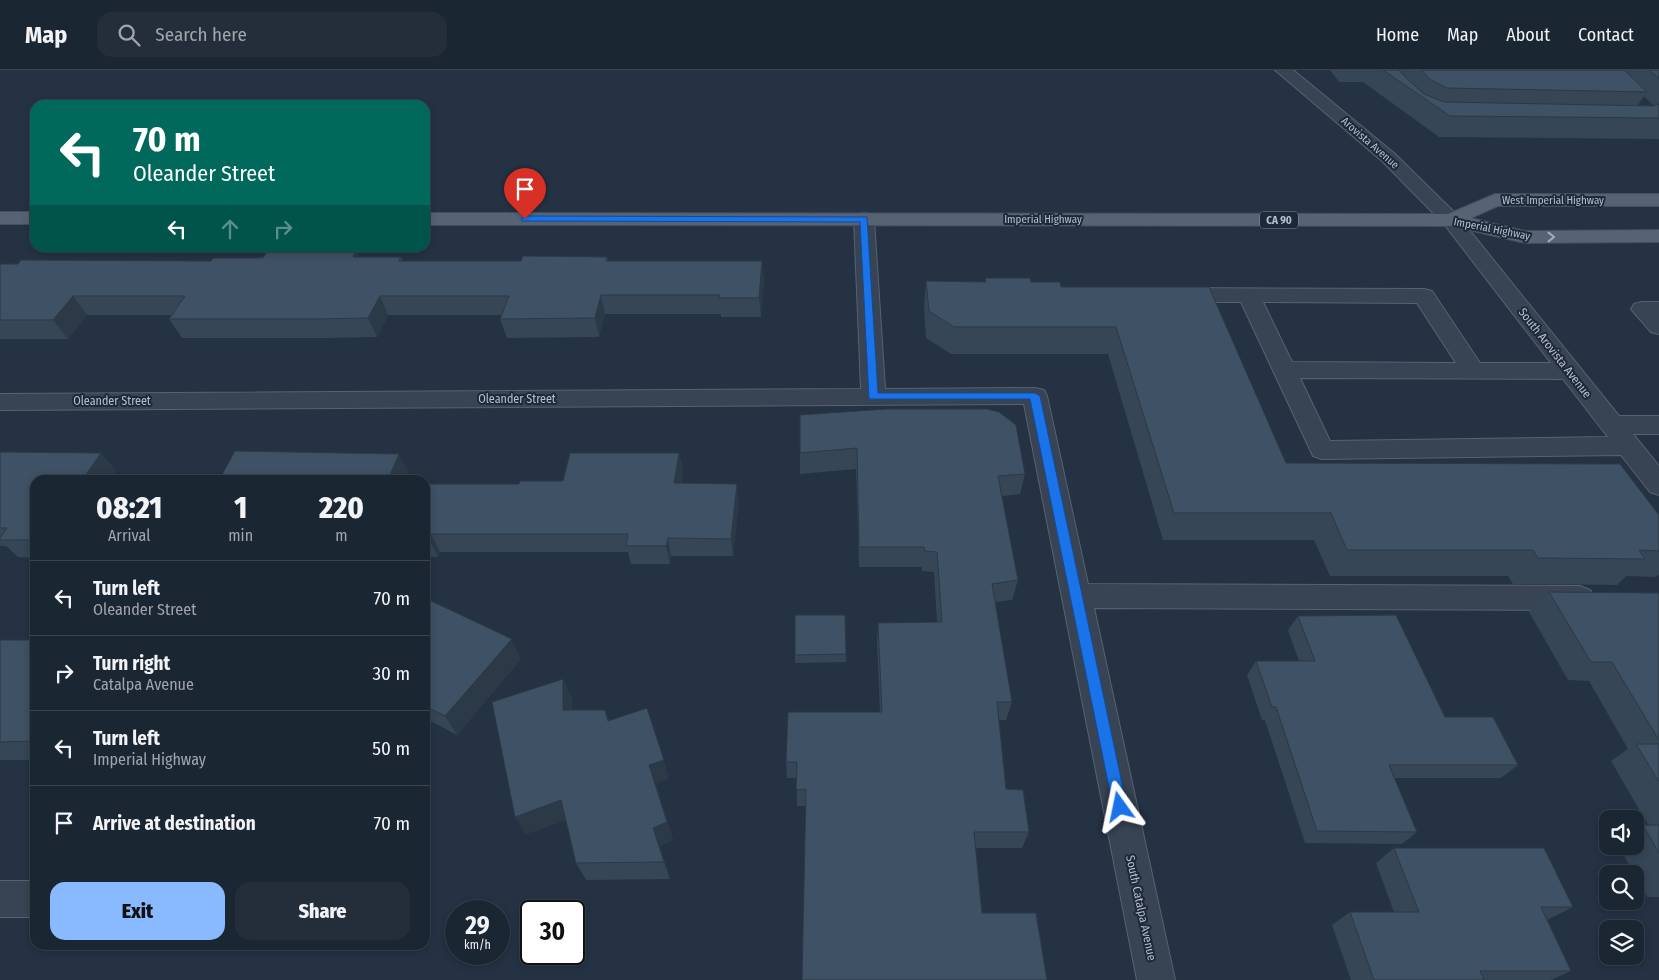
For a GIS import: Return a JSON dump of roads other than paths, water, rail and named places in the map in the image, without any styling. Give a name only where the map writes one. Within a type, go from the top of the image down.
[{"type":"main road","name":"West Imperial Highway","points":[[1452,220],[1495,200],[1659,200]]},
{"type":"main road","points":[[0,218],[30,218]]},
{"type":"main road","name":"Imperial Highway","points":[[430,219],[1452,220],[1525,238],[1659,236]]},
{"type":"street","name":"Arovista Avenue","points":[[1283,70],[1388,157],[1452,220]]},
{"type":"street","points":[[864,219],[873,397]]},
{"type":"street","name":"South Arovista Avenue","points":[[1452,220],[1628,446],[1654,473]]},
{"type":"street","points":[[1151,295],[1424,296],[1473,371]]},
{"type":"street","points":[[1249,295],[1322,450],[1628,446]]},
{"type":"street","points":[[1659,308],[1642,309],[1659,327]]},
{"type":"street","points":[[1284,370],[1570,371]]},
{"type":"street","name":"Oleander Street","points":[[0,402],[1035,396]]},
{"type":"street","name":"South Catalpa Avenue","points":[[1035,396],[1156,980]]},
{"type":"street","points":[[1612,425],[1659,425]]},
{"type":"street","points":[[1076,596],[1610,598]]},
{"type":"street","points":[[0,899],[30,899]]}]
